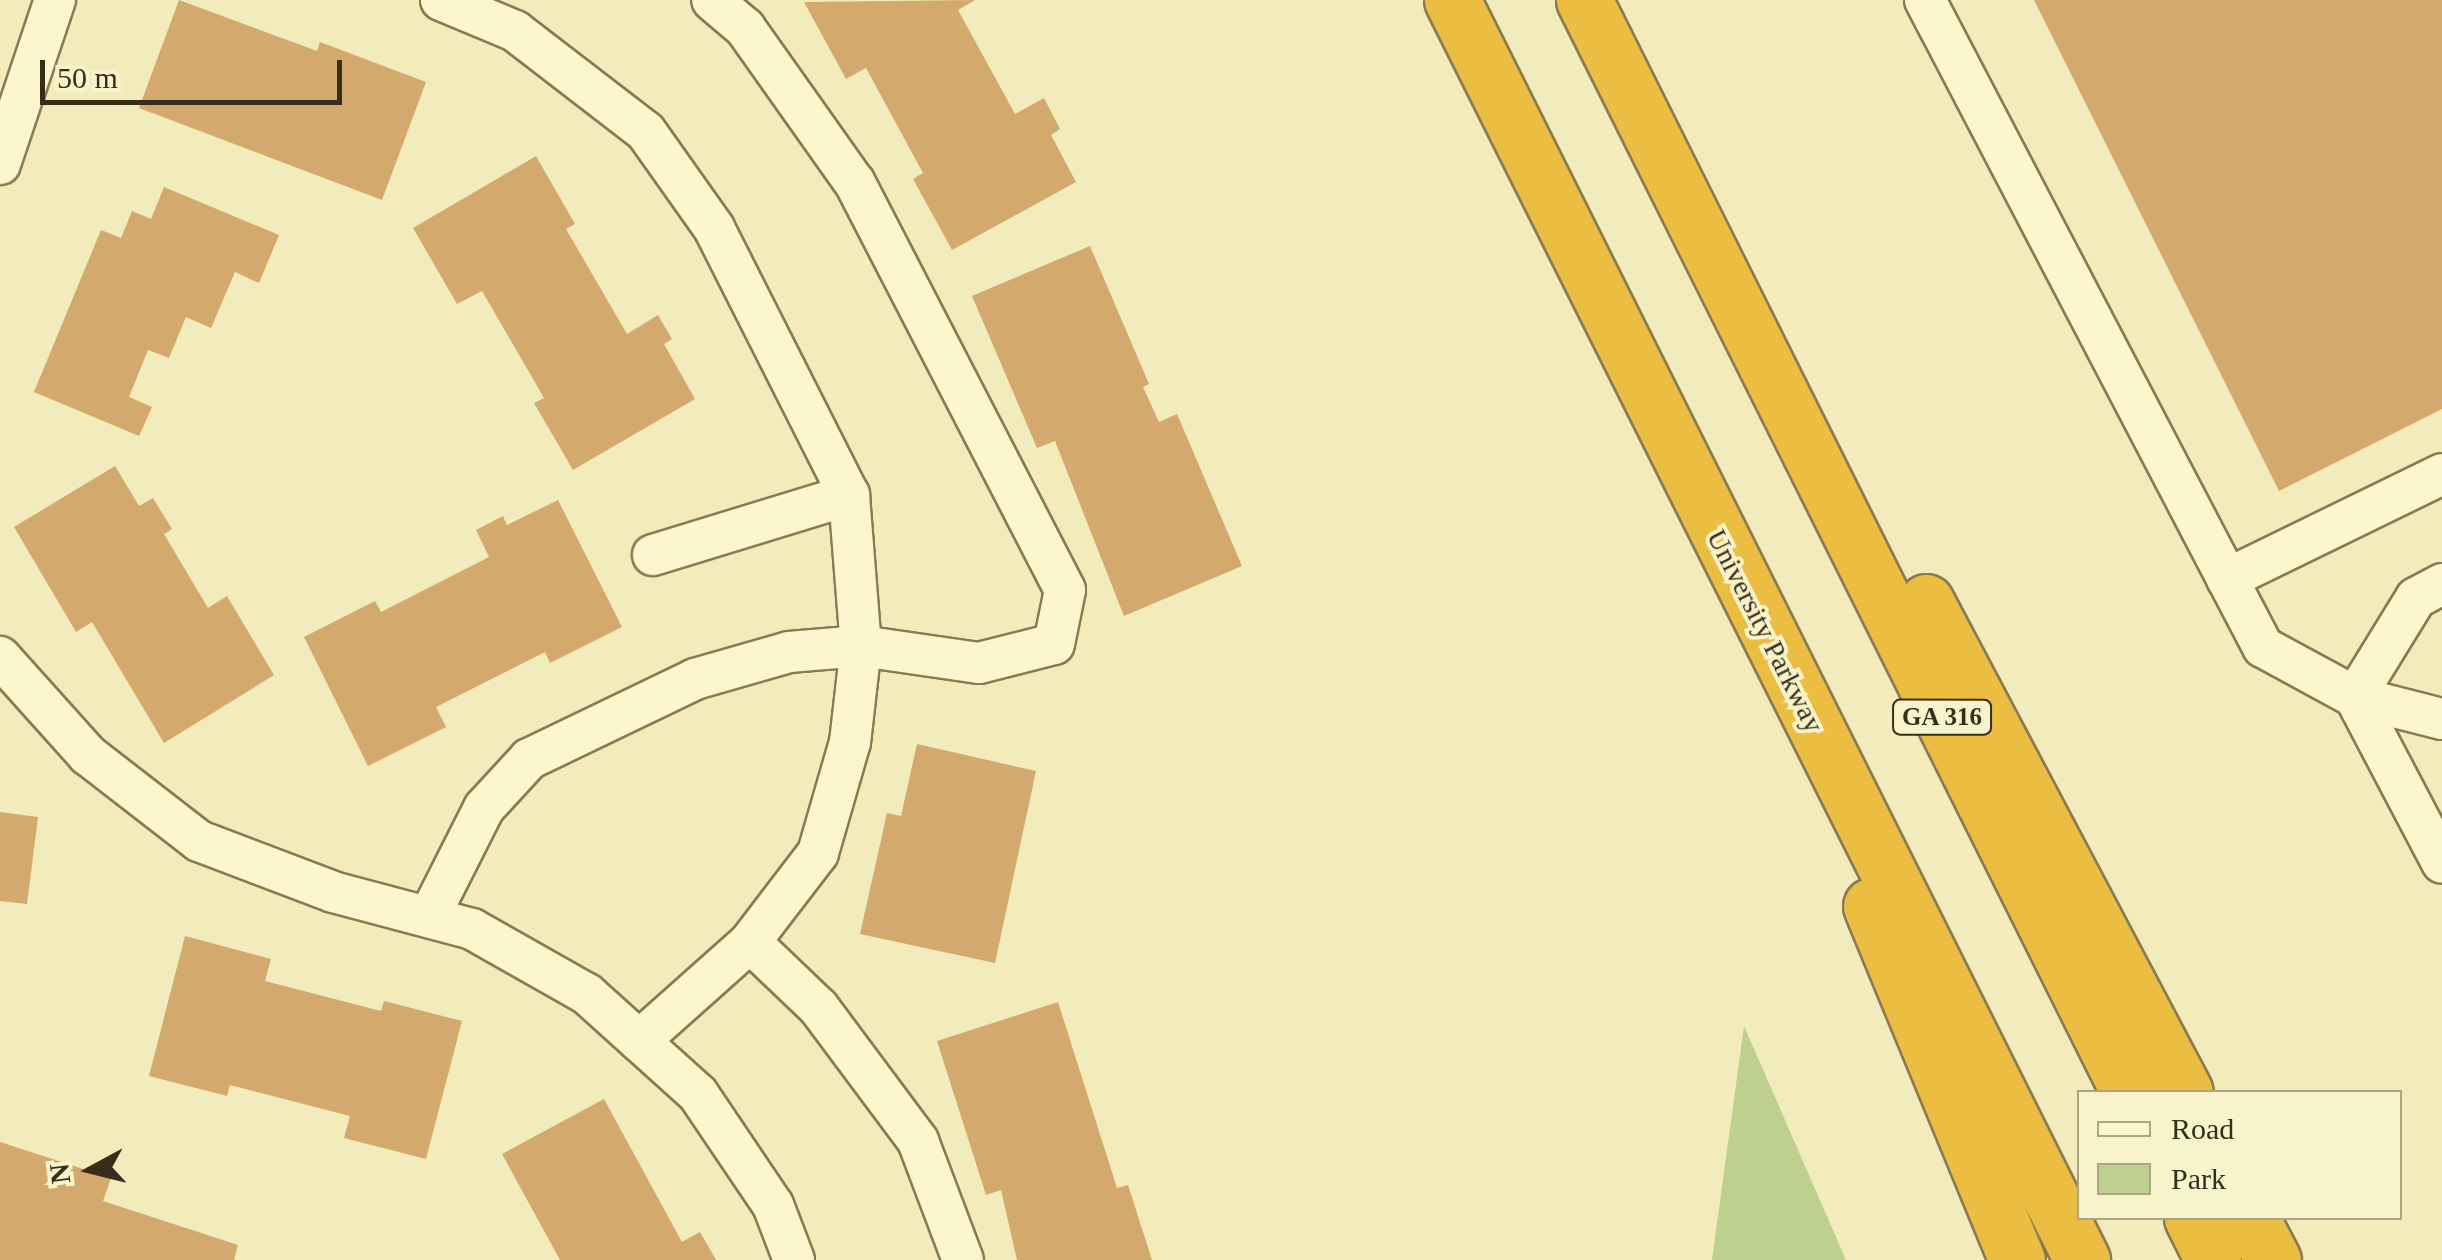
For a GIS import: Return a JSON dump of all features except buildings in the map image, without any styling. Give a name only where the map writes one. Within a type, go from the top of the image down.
[{"type":"highway","name":"University Parkway","points":[[1452,0],[1796,695],[2082,1260]]},
{"type":"highway","name":"GA 316","points":[[1584,0],[2129,1090]]},
{"type":"highway","points":[[1755,342],[1878,509],[2184,1090]]},
{"type":"highway","points":[[1796,695],[1890,959],[2017,1260]]},
{"type":"highway","points":[[2193,1220],[2213,1260]]},
{"type":"highway","points":[[2251,1220],[2273,1260]]},
{"type":"street","points":[[0,164],[54,0]]},
{"type":"street","points":[[441,0],[515,32],[646,132],[714,228],[849,495],[861,646],[850,742],[818,852],[750,942],[639,1041]]},
{"type":"street","points":[[428,917],[484,808],[529,759],[695,679],[789,652],[861,646],[978,663],[1054,644],[1065,590],[854,182],[745,28],[712,0]]},
{"type":"street","points":[[1925,0],[2263,647],[2355,696],[2442,719]]},
{"type":"street","points":[[2227,579],[2442,474]]},
{"type":"street","points":[[653,555],[849,495]]},
{"type":"street","points":[[2355,696],[2416,598],[2442,584]]},
{"type":"street","points":[[0,657],[88,755],[200,841],[333,892],[472,929],[587,994],[698,1094],[773,1204],[794,1260]]},
{"type":"street","points":[[2355,696],[2442,863]]},
{"type":"street","points":[[750,942],[819,1008],[918,1140],[963,1260]]},
{"type":"green space","points":[[1744,1026],[1846,1260],[1712,1260]]}]
